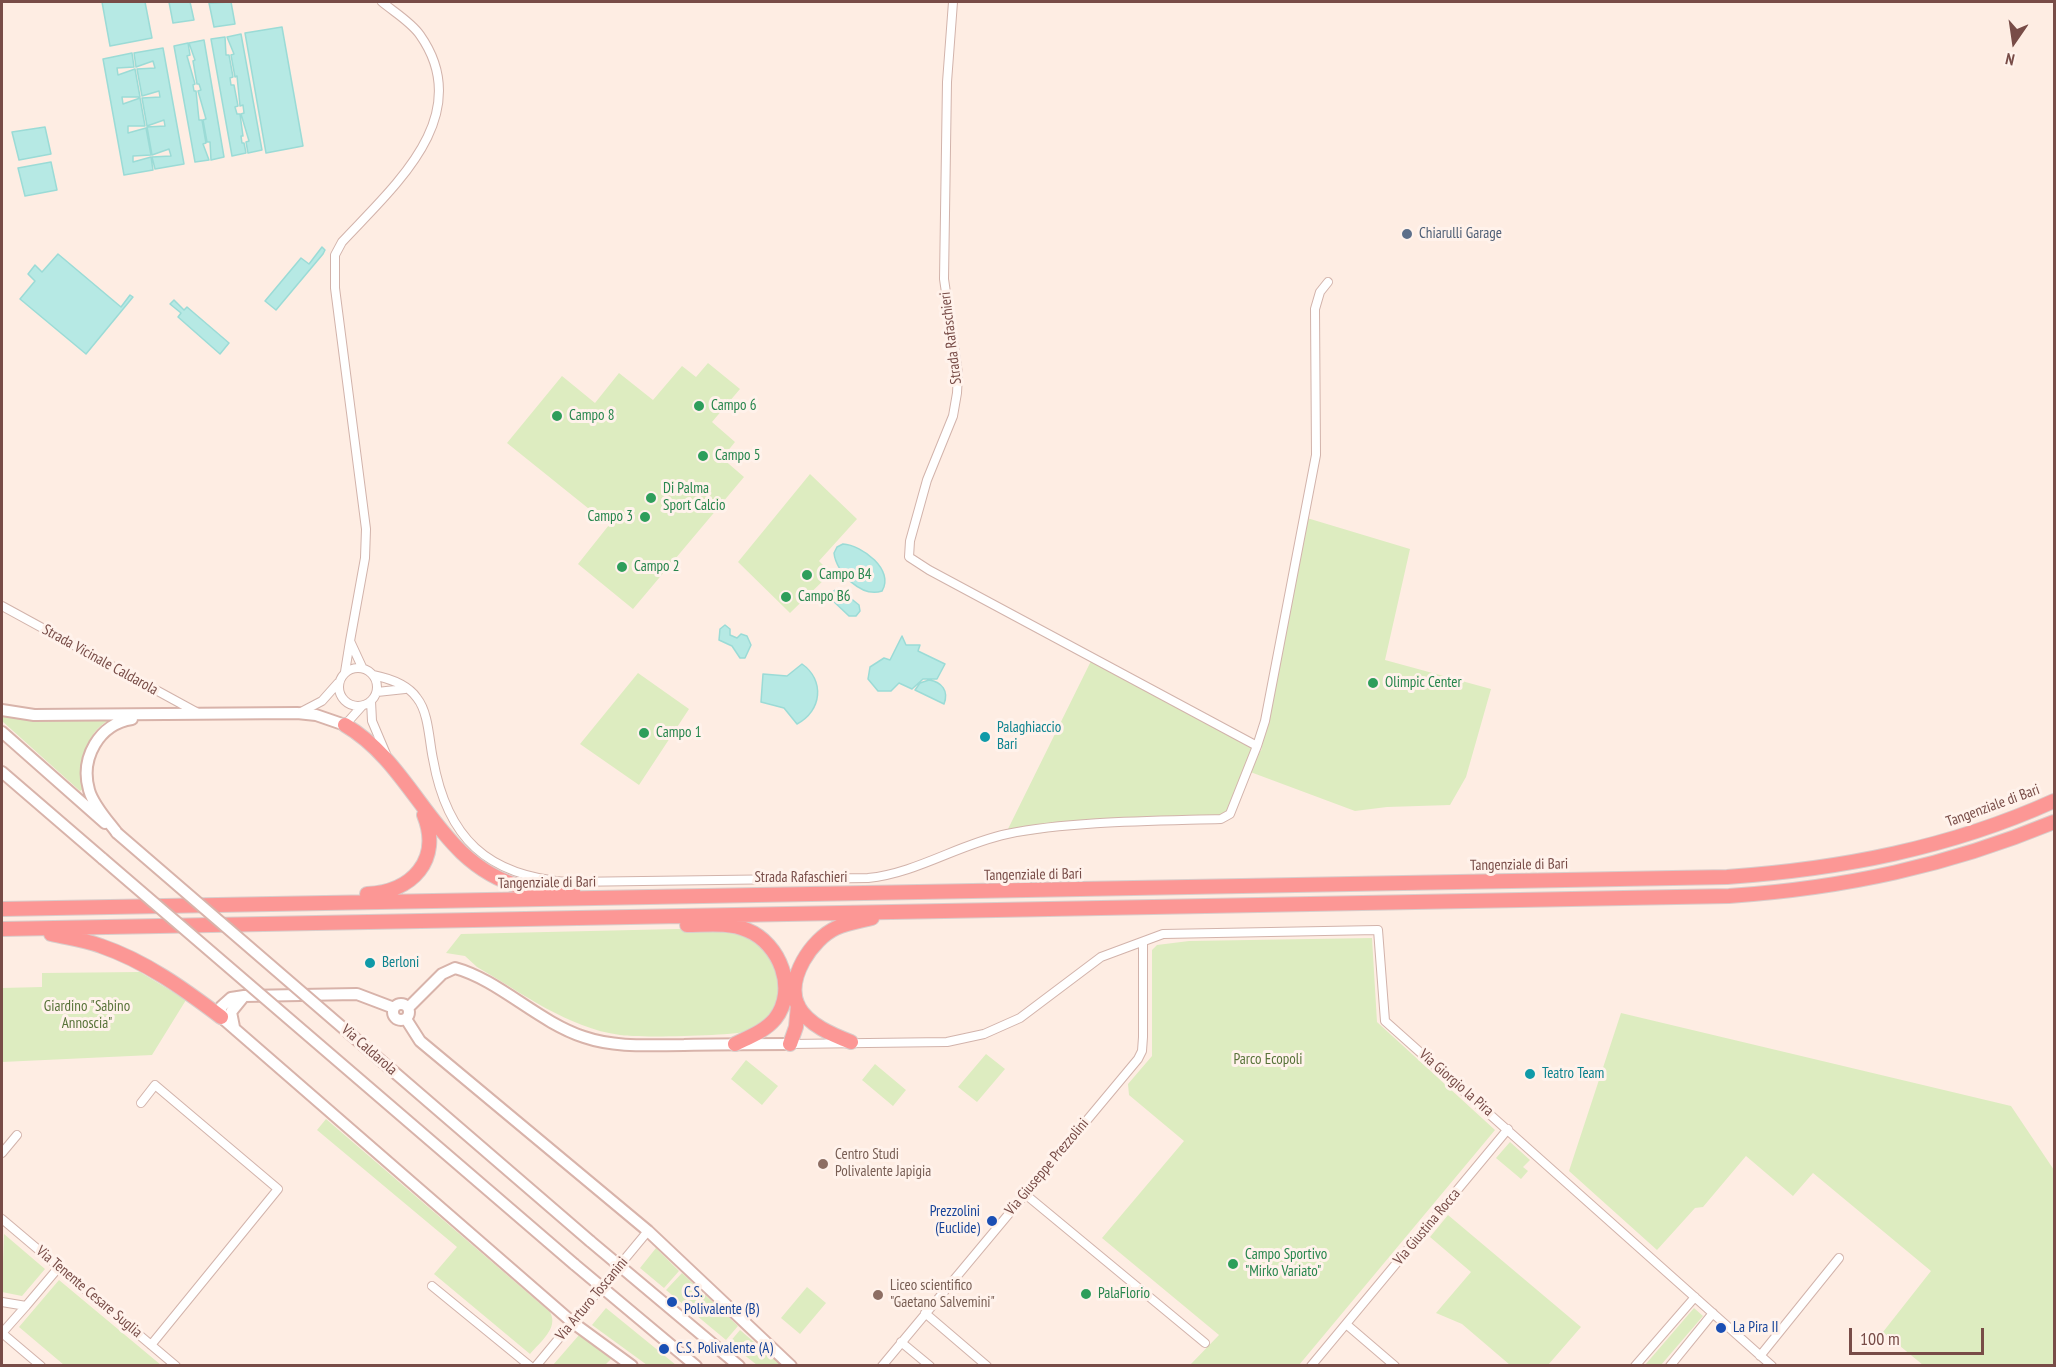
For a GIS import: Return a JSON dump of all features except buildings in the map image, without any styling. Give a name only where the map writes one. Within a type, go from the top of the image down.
[{"type":"highway","points":[[345,725],[373,744],[440,831],[467,859],[497,877],[524,888],[571,891],[622,899]]},
{"type":"highway","name":"Tangenziale di Bari","points":[[2,908],[622,899],[1727,877],[1826,868],[1919,849],[1966,835],[2055,801]]},
{"type":"highway","points":[[308,902],[323,895],[393,891],[408,882],[419,871],[429,851],[426,821],[420,804]]},
{"type":"highway","points":[[2,929],[1638,898],[1778,892],[1828,887],[1923,867],[2016,838],[2055,822]]},
{"type":"highway","points":[[790,1044],[796,1027],[798,975],[805,957],[819,940],[835,928],[891,912]]},
{"type":"highway","points":[[622,918],[679,925],[733,926],[748,930],[771,947],[786,980],[781,1010],[782,1029],[790,1044]]},
{"type":"highway","points":[[32,929],[101,946],[147,967],[182,988],[220,1017]]},
{"type":"highway","points":[[798,1005],[821,1028],[851,1042]]},
{"type":"highway","points":[[735,1044],[759,1032],[773,1021],[781,1010]]},
{"type":"street","points":[[297,713],[322,701],[345,672],[364,558],[366,529],[335,288],[335,255],[342,242],[408,170],[427,140],[440,107],[436,75],[419,34],[382,2]]},
{"type":"street","name":"Strada Rafaschieri","points":[[953,2],[947,82],[944,279],[958,374],[957,393],[953,416],[927,480],[910,541],[909,557],[929,570],[1257,746]]},
{"type":"street","name":"Strada Rafaschieri","points":[[408,689],[417,697],[421,706],[439,792],[460,832],[491,859],[517,873],[538,879],[568,882],[884,876],[1007,834],[1081,826],[1221,819],[1230,814],[1265,721],[1313,475],[1317,431],[1315,309],[1320,292],[1328,282]]},
{"type":"street","name":"Strada Vicinale Caldarola","points":[[2,606],[199,714]]},
{"type":"street","points":[[350,641],[362,667],[374,675],[408,689]]},
{"type":"street","points":[[345,672],[362,667]]},
{"type":"street","points":[[374,675],[377,692]]},
{"type":"street","points":[[339,682],[339,692],[345,701],[345,725]]},
{"type":"street","points":[[345,725],[362,706],[371,701],[377,692],[392,688],[408,689]]},
{"type":"street","points":[[345,701],[362,706]]},
{"type":"street","points":[[371,701],[372,721],[390,764]]},
{"type":"street","points":[[2,710],[34,715],[297,713],[316,715],[345,725]]},
{"type":"street","points":[[117,833],[89,792],[88,758],[101,736],[121,721],[164,714]]},
{"type":"street","name":"Via Caldarola","points":[[2,732],[590,1241],[739,1365]]},
{"type":"street","name":"Via Caldarola","points":[[2,772],[600,1287],[696,1365]]},
{"type":"street","name":"Via Giorgio la Pira","points":[[1143,943],[1163,934],[1378,930],[1385,1021],[1772,1365]]},
{"type":"street","points":[[407,1013],[442,974],[455,968],[469,972],[537,1015],[582,1037],[603,1043],[633,1046],[947,1042],[984,1034],[1020,1018],[1101,957],[1143,943]]},
{"type":"street","name":"Via Giuseppe Prezzolini","points":[[882,1365],[1141,1055],[1143,943]]},
{"type":"street","points":[[632,1365],[572,1322],[220,1017],[221,1007],[231,998],[244,996],[357,994],[394,1008],[401,1004],[420,1041],[648,1231],[791,1365]]},
{"type":"street","points":[[235,1030],[231,1012],[244,996]]},
{"type":"street","points":[[141,1103],[154,1085],[278,1189],[152,1345]]},
{"type":"street","name":"Via Giustina Rocca","points":[[1311,1365],[1508,1129]]},
{"type":"street","points":[[2,1154],[17,1136]]},
{"type":"street","points":[[1025,1194],[1204,1343]]},
{"type":"street","name":"Via Tenente Cesare Suglia","points":[[2,1219],[176,1365]]},
{"type":"street","name":"Via Arturo Toscanini","points":[[536,1365],[648,1231]]},
{"type":"street","points":[[1760,1356],[1839,1258]]},
{"type":"street","points":[[42,1365],[2,1333],[59,1267]]},
{"type":"street","points":[[432,1286],[530,1365]]},
{"type":"street","points":[[1635,1365],[1695,1297]]},
{"type":"street","points":[[2,1302],[26,1306]]},
{"type":"street","points":[[925,1313],[987,1365]]},
{"type":"street","points":[[1670,1365],[1713,1313]]},
{"type":"street","points":[[1346,1324],[1395,1365]]},
{"type":"street","points":[[901,1342],[930,1365]]},
{"type":"green space","name":"Di Palma Sport Calcio","points":[[708,363],[740,389],[712,422],[735,442],[722,458],[744,477],[633,609],[578,564],[609,525],[507,443],[562,376],[595,403],[619,373],[653,400],[682,366],[696,377]]},
{"type":"green space","name":"Di Palma Sport Calcio","points":[[810,474],[857,519],[819,561],[831,573],[790,613],[738,562]]},
{"type":"green space","name":"Olimpic Center","points":[[1307,518],[1410,549],[1385,660],[1491,689],[1466,777],[1450,805],[1387,807],[1355,811],[1245,770],[1226,817],[1090,826],[981,842],[1008,829],[1091,661],[1261,751]]},
{"type":"green space","name":"Campo 1","points":[[638,673],[689,709],[639,785],[580,744]]},
{"type":"green space","points":[[2,714],[108,718],[109,720],[94,733],[89,741],[82,770],[83,789],[80,791],[2,721]]},
{"type":"green space","points":[[720,928],[753,938],[772,961],[777,972],[779,983],[775,1005],[759,1024],[740,1033],[630,1036],[601,1031],[546,1008],[477,967],[465,956],[446,953],[461,934]]},
{"type":"green space","name":"Parco Ecopoli","points":[[1372,938],[1377,1022],[1495,1130],[1299,1365],[1190,1365],[1219,1335],[1102,1238],[1184,1141],[1129,1095],[1128,1084],[1152,1056],[1152,950],[1157,945],[1189,941]]},
{"type":"green space","name":"Giardino \"Sabino Annoscia\"","points":[[140,972],[186,1000],[152,1055],[2,1062],[2,988],[42,987],[42,973]]},
{"type":"green space","points":[[1621,1013],[2011,1106],[2054,1170],[2054,1365],[1923,1365],[1883,1332],[1931,1271],[1813,1173],[1793,1196],[1746,1156],[1703,1207],[1695,1208],[1657,1250],[1569,1171]]},
{"type":"green space","points":[[986,1054],[1005,1069],[977,1102],[958,1087]]},
{"type":"green space","points":[[746,1060],[778,1086],[762,1105],[731,1079]]},
{"type":"green space","points":[[875,1064],[906,1090],[893,1106],[862,1080]]},
{"type":"green space","points":[[326,1119],[550,1312],[552,1324],[550,1329],[530,1354],[434,1274],[457,1247],[317,1130]]},
{"type":"green space","points":[[1510,1142],[1530,1160],[1523,1167],[1528,1171],[1521,1179],[1496,1158]]},
{"type":"green space","points":[[1448,1215],[1581,1327],[1548,1365],[1510,1365],[1462,1324],[1436,1313],[1471,1272],[1430,1237]]},
{"type":"green space","points":[[4,1234],[45,1269],[22,1296],[2,1292]]},
{"type":"green space","points":[[656,1248],[679,1271],[664,1288],[640,1268]]},
{"type":"green space","points":[[682,1273],[738,1326],[726,1340],[666,1290]]},
{"type":"green space","points":[[59,1280],[161,1365],[64,1365],[19,1327]]},
{"type":"green space","points":[[807,1287],[826,1303],[800,1334],[781,1318]]},
{"type":"green space","points":[[606,1308],[676,1365],[647,1365],[592,1325]]},
{"type":"green space","points":[[1694,1308],[1703,1316],[1661,1365],[1645,1365]]},
{"type":"green space","points":[[740,1330],[781,1365],[757,1365],[729,1343]]},
{"type":"green space","points":[[579,1335],[611,1359],[605,1365],[553,1365]]},
{"type":"water","points":[[102,2],[145,2],[152,38],[110,46]]},
{"type":"water","points":[[169,2],[190,2],[194,20],[173,23]]},
{"type":"water","points":[[231,2],[235,24],[214,27],[209,3]]},
{"type":"water","points":[[282,27],[303,146],[266,153],[245,33]]},
{"type":"water","points":[[241,34],[262,150],[248,153],[246,142],[249,141],[241,114],[244,113],[243,105],[240,106],[237,76],[235,77],[231,55],[234,54],[227,37]]},
{"type":"water","points":[[225,37],[226,55],[229,55],[233,77],[230,78],[231,85],[234,85],[238,106],[235,107],[237,114],[240,114],[242,143],[244,143],[246,153],[232,156],[211,39]]},
{"type":"water","points":[[204,40],[224,157],[211,160],[210,142],[207,142],[203,120],[206,119],[198,91],[201,90],[197,84],[193,61],[195,60],[189,43]]},
{"type":"water","points":[[188,43],[190,55],[187,56],[195,84],[193,85],[196,91],[199,120],[202,120],[206,143],[203,144],[209,160],[195,162],[174,46]]},
{"type":"water","points":[[163,48],[184,164],[155,169],[152,157],[171,156],[169,149],[152,155],[147,127],[165,126],[164,120],[147,126],[142,98],[160,97],[159,91],[142,96],[137,69],[155,68],[153,61],[136,67],[134,53]]},
{"type":"water","points":[[132,53],[134,67],[117,68],[118,75],[135,69],[140,97],[122,97],[123,104],[140,98],[145,126],[128,126],[128,133],[146,128],[151,155],[133,156],[133,162],[151,157],[153,170],[124,175],[103,59]]},
{"type":"water","points":[[45,127],[51,154],[19,160],[12,132]]},
{"type":"water","points":[[51,162],[57,190],[25,196],[18,168]]},
{"type":"water","points":[[322,247],[325,250],[323,254],[276,310],[265,301],[301,258],[309,264]]},
{"type":"water","points":[[58,254],[121,307],[130,295],[133,297],[86,354],[20,299],[35,281],[28,274],[35,265],[42,272]]},
{"type":"water","points":[[174,300],[184,310],[187,307],[229,343],[220,354],[178,317],[181,313],[170,304]]},
{"type":"water","points":[[843,544],[859,549],[880,567],[885,583],[882,591],[866,591],[845,576],[834,553],[837,547]]},
{"type":"water","points":[[838,588],[859,605],[860,611],[856,616],[849,616],[831,599],[831,593]]},
{"type":"water","points":[[725,625],[730,629],[730,635],[737,638],[741,634],[747,636],[751,645],[745,658],[740,658],[732,646],[719,640],[720,629]]},
{"type":"water","points":[[902,636],[906,645],[920,645],[918,651],[945,664],[937,679],[923,679],[912,689],[899,683],[891,691],[878,691],[868,679],[870,667],[884,658],[890,660]]},
{"type":"water","points":[[802,664],[814,678],[818,695],[812,711],[797,724],[784,708],[761,702],[763,674],[787,676]]},
{"type":"water","points":[[929,680],[941,685],[945,691],[944,704],[915,690],[920,683]]},
{"type":"place","name":"Chiarulli Garage","points":[[1407,234]]},
{"type":"place","name":"Campo 6","points":[[699,406]]},
{"type":"place","name":"Campo 8","points":[[557,416]]},
{"type":"place","name":"Campo 5","points":[[703,456]]},
{"type":"place","name":"Di Palma Sport Calcio","points":[[651,498]]},
{"type":"place","name":"Campo 3","points":[[645,517]]},
{"type":"place","name":"Campo 2","points":[[622,567]]},
{"type":"place","name":"Campo B4","points":[[807,575]]},
{"type":"place","name":"Campo B6","points":[[786,597]]},
{"type":"place","name":"Olimpic Center","points":[[1373,683]]},
{"type":"place","name":"Campo 1","points":[[644,733]]},
{"type":"place","name":"Palaghiaccio Bari","points":[[985,737]]},
{"type":"place","name":"Berloni","points":[[370,963]]},
{"type":"place","name":"Teatro Team","points":[[1530,1074]]},
{"type":"place","name":"Centro Studi Polivalente Japigia","points":[[823,1164]]},
{"type":"place","name":"Prezzolini (Euclide)","points":[[992,1221]]},
{"type":"place","name":"Campo Sportivo \"Mirko Variato\"","points":[[1233,1264]]},
{"type":"place","name":"PalaFlorio","points":[[1086,1294]]},
{"type":"place","name":"Liceo scientifico \"Gaetano Salvemini\"","points":[[878,1295]]},
{"type":"place","name":"C.S. Polivalente (B)","points":[[672,1302]]},
{"type":"place","name":"La Pira II","points":[[1721,1328]]},
{"type":"place","name":"C.S. Polivalente (A)","points":[[664,1349]]}]
